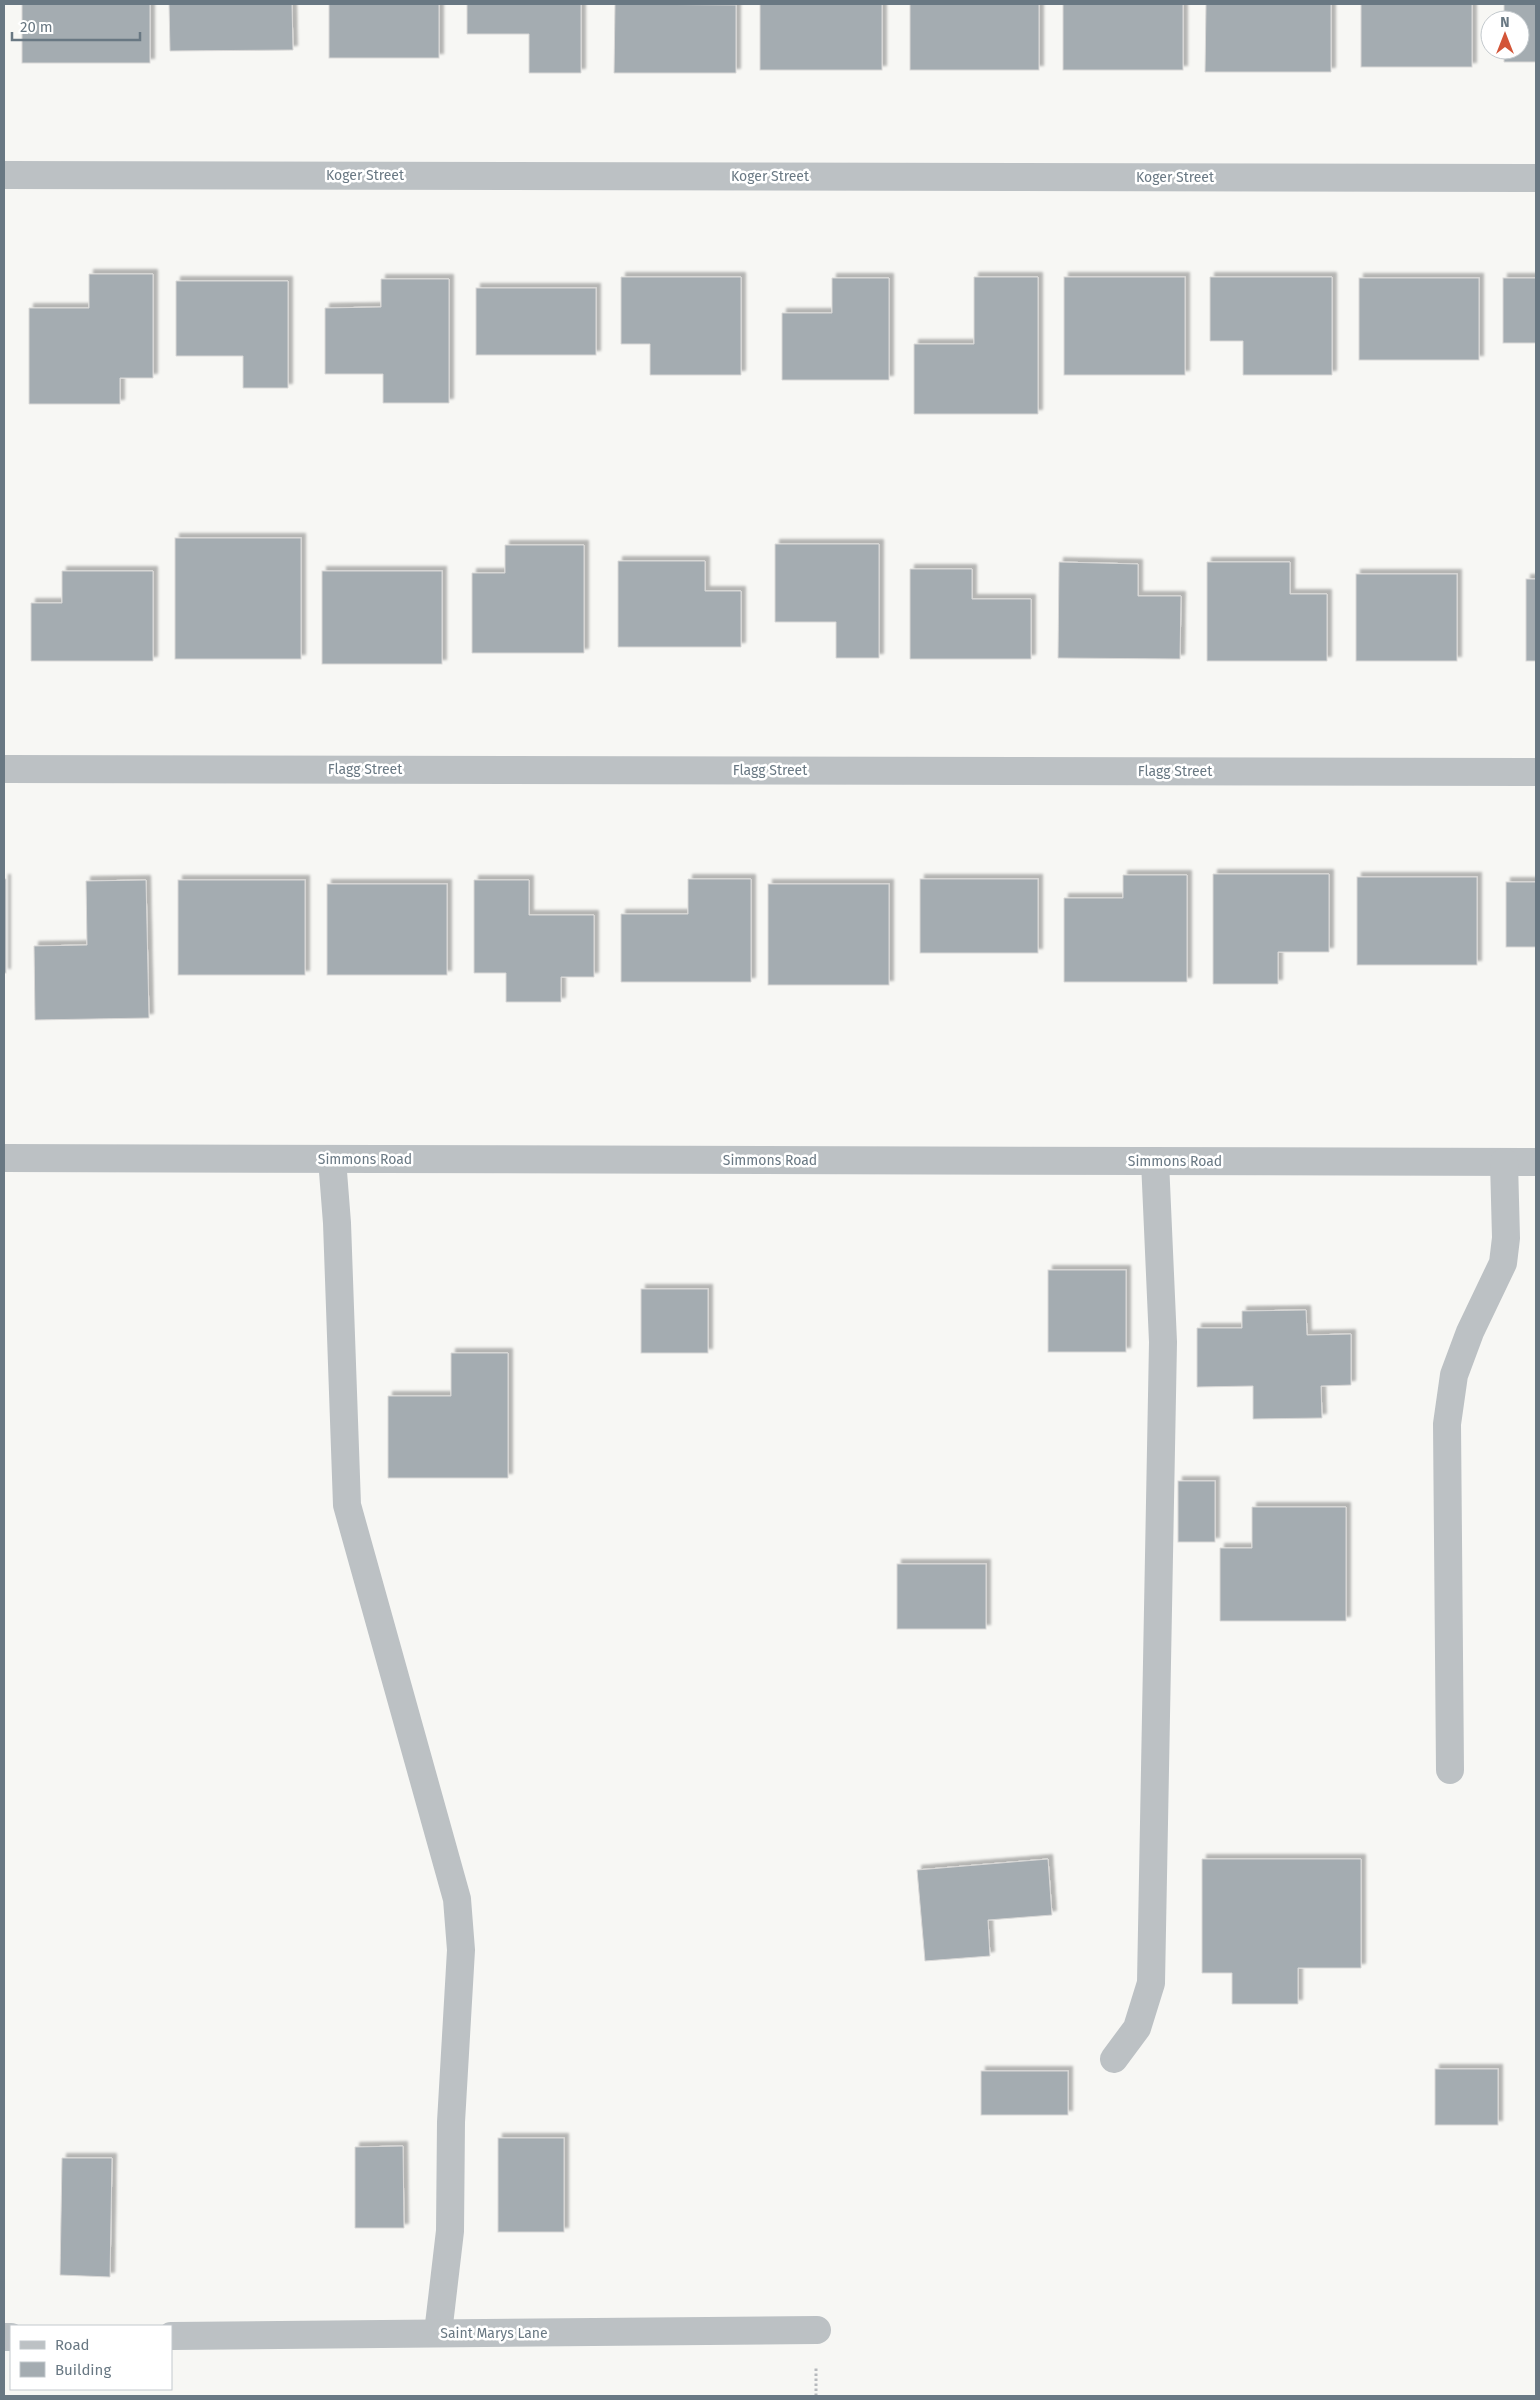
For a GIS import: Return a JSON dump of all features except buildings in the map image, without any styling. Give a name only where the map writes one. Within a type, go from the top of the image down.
[{"type":"street","name":"Koger Street","points":[[4,174],[1536,178]]},
{"type":"street","name":"Flagg Street","points":[[4,769],[1536,772]]},
{"type":"street","name":"Simmons Road","points":[[4,1158],[1536,1162]]},
{"type":"street","points":[[332,1159],[337,1223],[347,1505],[457,1898],[461,1950],[452,2122],[450,2231],[438,2333]]},
{"type":"street","points":[[1114,2059],[1137,2028],[1151,1983],[1163,1342],[1156,1161]]},
{"type":"street","points":[[1450,1770],[1447,1424],[1454,1375],[1470,1332],[1504,1263],[1506,1238],[1504,1162]]},
{"type":"street","name":"Saint Marys Lane","points":[[172,2336],[817,2330]]}]
